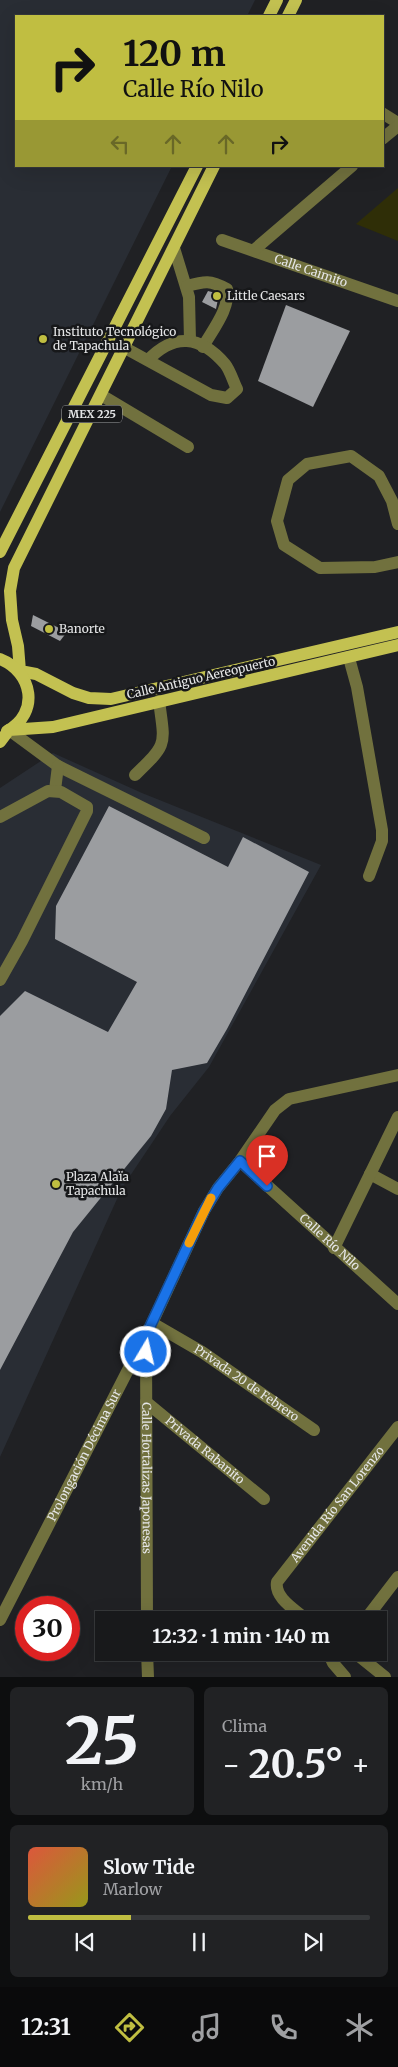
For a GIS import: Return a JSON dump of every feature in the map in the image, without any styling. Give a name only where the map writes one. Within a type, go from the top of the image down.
[{"type":"main road","points":[[270,15],[277,0]]},
{"type":"main road","points":[[288,15],[296,0]]},
{"type":"main road","name":"MEX 225","points":[[0,552],[196,167]]},
{"type":"main road","name":"MEX 225","points":[[20,671],[18,646],[12,620],[10,591],[14,568],[214,167]]},
{"type":"main road","name":"Calle Antiguo Aereopuerto","points":[[0,659],[10,663],[20,671],[36,674],[60,687],[89,698],[111,699],[398,632]]},
{"type":"main road","name":"Calle Antiguo Aereopuerto","points":[[5,732],[53,728],[158,701],[398,646]]},
{"type":"main road","points":[[0,742],[5,732],[20,721],[27,710],[29,696],[27,683],[20,671]]},
{"type":"street","points":[[384,114],[398,124],[384,137]]},
{"type":"street","points":[[254,250],[351,167]]},
{"type":"street","name":"Calle Caimito","points":[[222,240],[398,301]]},
{"type":"street","points":[[174,248],[189,296],[190,341]]},
{"type":"street","points":[[187,286],[214,281],[227,288],[226,306],[203,346]]},
{"type":"street","points":[[125,348],[211,395],[227,398],[237,389],[226,365],[203,346],[190,341],[172,342],[159,349],[148,360]]},
{"type":"street","points":[[101,395],[188,447]]},
{"type":"street","points":[[398,524],[392,501],[380,476],[351,456],[307,464],[288,480],[277,520],[284,545],[320,568],[375,567],[398,562]]},
{"type":"street","points":[[348,658],[357,687],[382,830],[382,841],[368,876]]},
{"type":"street","points":[[135,775],[159,751],[164,738],[158,701]]},
{"type":"street","points":[[5,732],[58,766],[204,838]]},
{"type":"street","points":[[55,790],[58,766]]},
{"type":"street","points":[[0,817],[48,791],[55,790],[84,804],[87,811],[2,972]]},
{"type":"street","name":"Prolongación Décima Sur","points":[[0,1620],[152,1323],[204,1211],[218,1188],[240,1161],[275,1110],[289,1099],[398,1075]]},
{"type":"street","points":[[334,1248],[398,1117]]},
{"type":"street","name":"Calle Río Nilo","points":[[240,1161],[398,1304]]},
{"type":"street","points":[[370,1174],[398,1189]]},
{"type":"street","name":"Privada 20 de Febrero","points":[[152,1323],[202,1352],[314,1430]]},
{"type":"street","name":"Calle Hortalizas Japonesas","points":[[146,1335],[147,1611]]},
{"type":"street","name":"Privada Rabanito","points":[[146,1402],[264,1499]]},
{"type":"street","name":"Avenida Río San Lorenzo","points":[[297,1611],[279,1595],[276,1589],[277,1582],[398,1427]]},
{"type":"street","points":[[372,1611],[398,1577]]},
{"type":"street","points":[[147,1661],[148,1677]]},
{"type":"street","points":[[332,1661],[345,1677]]},
{"type":"street","points":[[365,1661],[385,1677]]},
{"type":"shaded area","name":"Instituto Tecnológico de Tapachula","points":[[0,0],[255,0],[248,15],[15,15],[15,167],[172,167],[0,512]]},
{"type":"shaded area","points":[[398,188],[398,241],[356,224]]},
{"type":"shaded area","points":[[53,753],[142,793],[321,865],[209,1067],[170,1116],[122,1188],[0,1457],[0,788]]},
{"type":"building","points":[[208,291],[219,294],[216,309],[202,302]]},
{"type":"building","points":[[286,305],[350,331],[313,407],[258,381]]},
{"type":"building","name":"Banorte","points":[[33,615],[67,632],[60,641],[31,626]]},
{"type":"building","points":[[109,806],[228,867],[243,837],[309,872],[227,1029],[207,1063],[172,1070],[166,1109],[151,1136],[73,1232],[0,1370],[0,1016],[25,991],[108,1032],[137,982],[55,939],[56,906]]},
{"type":"slow traffic","points":[[189,1243],[211,1198]]},
{"type":"place","name":"Little Caesars","points":[[217,296]]},
{"type":"place","name":"Instituto Tecnológico de Tapachula","points":[[43,339]]},
{"type":"place","name":"Banorte","points":[[49,629]]},
{"type":"place","name":"Plaza Alaïa Tapachula","points":[[56,1184]]},
{"type":"route","points":[[146,1352],[146,1335],[204,1211],[218,1188],[240,1161],[267,1186]]}]
